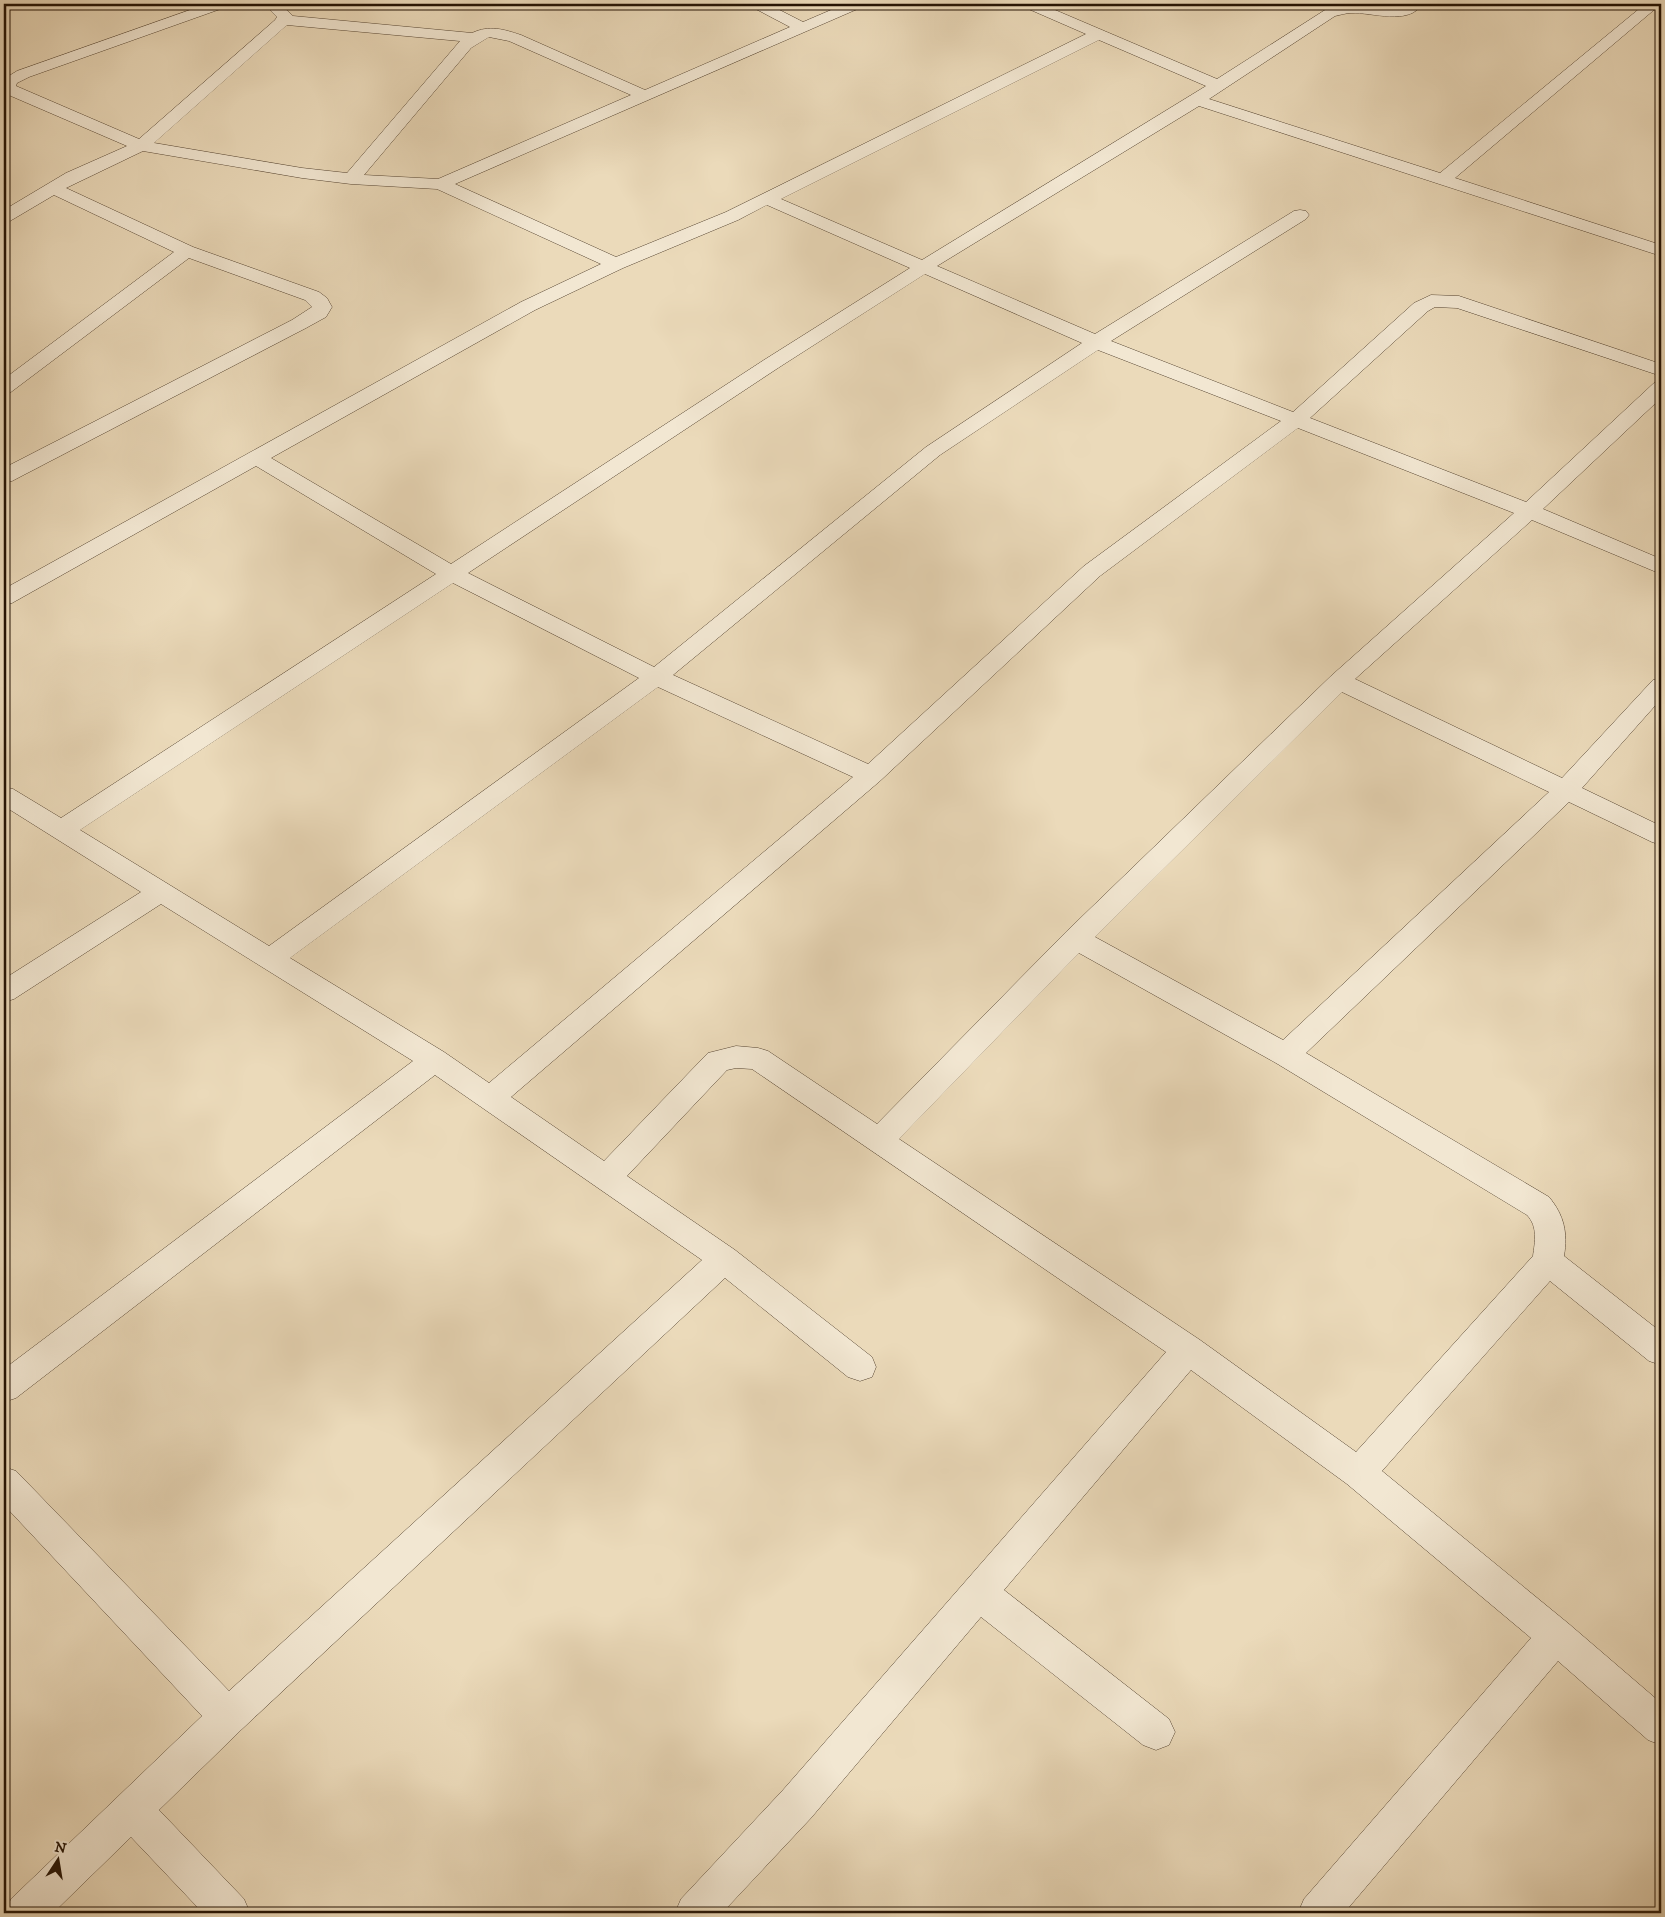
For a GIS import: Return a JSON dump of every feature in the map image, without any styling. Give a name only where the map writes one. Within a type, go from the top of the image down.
[{"type":"street","points":[[221,4],[23,74],[11,80],[8,85],[9,89],[19,95],[141,146],[302,173],[351,179],[440,184],[616,264]]},
{"type":"street","points":[[4,217],[53,188],[141,146],[283,20],[286,16],[271,4]]},
{"type":"street","points":[[756,4],[801,27]]},
{"type":"street","points":[[440,184],[856,4]]},
{"type":"street","points":[[1029,4],[1218,85]]},
{"type":"street","points":[[61,830],[771,364],[925,266],[1197,100],[1330,12],[1350,8],[1398,12],[1404,11],[1415,4]]},
{"type":"street","points":[[1442,180],[1654,4]]},
{"type":"street","points":[[283,20],[474,38]]},
{"type":"street","points":[[351,179],[465,45],[484,32],[505,34],[644,95]]},
{"type":"street","points":[[4,598],[528,306],[616,264],[732,216],[1099,34]]},
{"type":"street","points":[[1197,100],[1442,180],[1660,248]]},
{"type":"street","points":[[4,476],[319,313],[322,307],[320,302],[312,296],[187,251],[53,188]]},
{"type":"street","points":[[767,199],[925,266],[1096,342],[1529,511],[1661,567]]},
{"type":"street","points":[[270,960],[656,677],[933,451],[1096,342],[1300,215]]},
{"type":"street","points":[[4,388],[187,251]]},
{"type":"street","points":[[489,1099],[871,775],[1092,571],[1296,420],[1421,307],[1431,301],[1445,300],[1470,306],[1661,370]]},
{"type":"street","points":[[880,1140],[1076,939],[1339,681],[1529,511],[1661,387]]},
{"type":"street","points":[[255,457],[452,574],[656,677],[871,775]]},
{"type":"street","points":[[1339,681],[1661,836]]},
{"type":"street","points":[[1286,1055],[1565,791],[1661,685]]},
{"type":"street","points":[[4,795],[434,1060],[724,1259],[860,1367]]},
{"type":"street","points":[[4,992],[160,892]]},
{"type":"street","points":[[1076,939],[1286,1055],[1538,1206],[1546,1214],[1552,1232],[1548,1261],[1359,1473]]},
{"type":"street","points":[[606,1178],[718,1061],[736,1057],[758,1059],[1188,1350],[1359,1473],[1556,1636],[1661,1727]]},
{"type":"street","points":[[4,1388],[434,1060]]},
{"type":"street","points":[[25,1913],[228,1717],[724,1259]]},
{"type":"street","points":[[1548,1261],[1661,1351]]},
{"type":"street","points":[[695,1913],[797,1804],[1188,1350]]},
{"type":"street","points":[[4,1482],[228,1717]]},
{"type":"street","points":[[979,1593],[1156,1732]]},
{"type":"street","points":[[1318,1913],[1556,1636]]},
{"type":"street","points":[[132,1810],[230,1913]]}]
